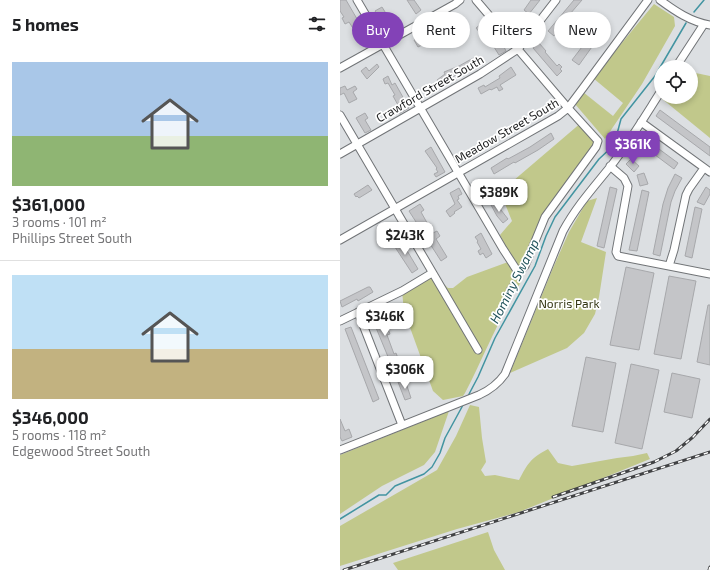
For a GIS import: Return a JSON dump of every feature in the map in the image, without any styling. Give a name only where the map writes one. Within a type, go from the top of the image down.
[{"type":"street","points":[[357,0],[365,12]]},
{"type":"street","points":[[404,32],[460,0]]},
{"type":"street","points":[[387,48],[420,108],[503,249],[516,269],[520,272],[525,266],[545,217],[596,147],[598,141],[476,0]]},
{"type":"street","name":"Crawford Street South","points":[[340,154],[480,74],[518,49],[556,0]]},
{"type":"street","name":"Meadow Street South","points":[[340,240],[558,116],[568,108],[648,0]]},
{"type":"street","points":[[660,0],[678,13],[707,24],[681,60]]},
{"type":"street","points":[[340,68],[375,48]]},
{"type":"street","points":[[340,450],[479,395],[489,390],[502,378],[563,231],[586,196],[610,166],[654,102]]},
{"type":"street","points":[[340,115],[478,350]]},
{"type":"street","points":[[641,122],[707,170],[689,189],[686,195],[669,266]]},
{"type":"street","points":[[610,166],[624,178],[628,186],[616,252],[618,256],[710,274]]},
{"type":"street","points":[[340,321],[402,291],[432,273]]},
{"type":"street","points":[[358,312],[402,426]]},
{"type":"path","points":[[506,289],[520,272]]},
{"type":"green space","points":[[654,4],[674,17],[675,26],[656,60],[654,60],[654,63],[642,84],[605,139],[575,104],[583,92],[613,116],[623,103],[593,78]]},
{"type":"green space","points":[[698,73],[710,76],[710,138],[668,104],[698,104]]},
{"type":"green space","points":[[582,122],[597,140],[544,220],[521,266],[518,267],[500,235],[512,221],[503,199],[506,187]]},
{"type":"green space","name":"Norris Park","points":[[597,198],[581,242],[606,252],[595,314],[584,333],[567,348],[510,373],[569,232],[587,201]]},
{"type":"green space","points":[[508,262],[521,282],[465,393],[463,396],[443,400],[433,391],[404,311],[402,291],[432,273],[448,288],[453,288],[467,277]]},
{"type":"green space","points":[[470,405],[479,407],[486,462],[481,470],[485,476],[495,475],[519,480],[530,462],[548,449],[558,463],[572,466],[647,453],[650,459],[519,512],[457,529],[340,566],[340,526],[437,470],[456,436]]},
{"type":"green space","points":[[449,411],[435,452],[424,465],[382,486],[340,514],[340,455]]},
{"type":"green space","points":[[488,532],[494,550],[505,570],[398,570],[393,563]]},
{"type":"building","points":[[340,0],[346,0],[353,12],[352,27],[349,22],[345,24],[342,18],[344,17],[340,11]]},
{"type":"building","points":[[407,0],[414,0],[421,10],[415,12]]},
{"type":"building","points":[[531,0],[540,0],[531,12],[524,10]]},
{"type":"building","points":[[574,0],[582,0],[572,12],[564,12]]},
{"type":"building","points":[[382,7],[385,12],[376,12]]},
{"type":"building","points":[[554,24],[554,36],[548,31]]},
{"type":"building","points":[[495,48],[504,48],[506,51],[499,55]]},
{"type":"building","points":[[533,48],[543,48],[557,66],[559,64],[562,67],[560,69],[562,71],[557,76]]},
{"type":"building","points":[[581,48],[591,48],[579,65],[572,60]]},
{"type":"building","points":[[475,57],[479,62],[441,85],[437,80],[445,74],[444,72]]},
{"type":"building","points":[[377,64],[379,67],[367,79],[361,71],[366,67],[369,71]]},
{"type":"building","points":[[511,67],[516,75],[500,85],[503,89],[499,91],[497,87],[481,94],[478,88],[484,85],[485,87],[500,78],[499,76]]},
{"type":"building","points":[[388,76],[392,85],[395,83],[409,108],[399,114],[395,107],[398,105],[393,96],[395,95],[388,83],[385,84],[383,79]]},
{"type":"building","points":[[345,86],[347,90],[355,86],[357,89],[353,92],[357,99],[349,103],[344,93],[340,95],[340,88]]},
{"type":"building","points":[[660,110],[710,147],[710,156],[656,116]]},
{"type":"building","points":[[365,113],[368,118],[365,120],[371,130],[365,133],[356,118]]},
{"type":"building","points":[[551,133],[554,139],[538,150],[494,174],[491,168],[507,158],[508,159],[530,147]]},
{"type":"building","points":[[644,138],[678,163],[674,169],[639,143]]},
{"type":"building","points":[[431,147],[445,172],[436,177],[434,174],[438,172],[436,169],[437,168],[425,151]]},
{"type":"building","points":[[631,159],[639,166],[634,172],[626,164]]},
{"type":"building","points":[[644,173],[648,184],[640,186],[637,175]]},
{"type":"building","points":[[675,174],[682,178],[671,202],[660,256],[653,254],[663,204],[668,188]]},
{"type":"building","points":[[368,185],[372,190],[359,198],[357,196],[356,197],[354,194]]},
{"type":"building","points":[[610,187],[617,189],[604,248],[597,246]]},
{"type":"building","points":[[706,187],[710,190],[710,194],[704,205],[697,202]]},
{"type":"building","points":[[459,188],[462,194],[458,196],[459,199],[457,200],[462,207],[454,212],[455,213],[450,217],[446,211],[455,204],[450,193]]},
{"type":"building","points":[[642,190],[649,192],[637,251],[629,250]]},
{"type":"building","points":[[496,202],[508,219],[503,223],[491,205]]},
{"type":"building","points":[[420,204],[424,210],[421,212],[433,233],[437,231],[440,236],[436,239],[447,257],[441,261],[409,211]]},
{"type":"building","points":[[695,207],[702,209],[692,258],[685,256]]},
{"type":"building","points":[[481,233],[492,254],[486,258],[483,253],[480,255],[478,251],[481,249],[475,237]]},
{"type":"building","points":[[400,239],[418,269],[412,273],[393,244]]},
{"type":"building","points":[[626,267],[654,273],[639,350],[610,345]]},
{"type":"building","points":[[669,276],[696,281],[681,359],[654,354]]},
{"type":"building","points":[[370,287],[373,292],[358,301],[357,299],[342,307],[340,301]]},
{"type":"building","points":[[708,305],[710,305],[710,365],[697,362]]},
{"type":"building","points":[[380,314],[382,318],[386,316],[388,321],[385,322],[390,334],[387,335],[394,354],[396,353],[399,361],[391,364],[372,318]]},
{"type":"building","points":[[351,327],[379,399],[373,402],[345,329]]},
{"type":"building","points":[[586,357],[616,363],[603,432],[572,426]]},
{"type":"building","points":[[631,364],[659,370],[642,449],[615,443]]},
{"type":"building","points":[[672,373],[700,379],[692,418],[664,412]]},
{"type":"building","points":[[405,380],[411,398],[405,400],[398,382]]},
{"type":"building","points":[[340,419],[345,431],[349,429],[352,437],[342,441],[340,437]]},
{"type":"waterway","name":"Hominy Swamp","points":[[694,12],[704,0]]},
{"type":"waterway","name":"Hominy Swamp","points":[[468,396],[495,338],[535,266],[555,217],[599,159],[614,145],[621,119],[655,76],[686,23]]},
{"type":"waterway","name":"Hominy Swamp","points":[[340,519],[379,495],[386,495],[395,486],[424,474],[432,467],[440,453],[445,438],[463,405]]},
{"type":"railway","points":[[553,497],[654,462],[676,451],[693,437],[710,419]]},
{"type":"railway","points":[[344,570],[710,452]]}]
